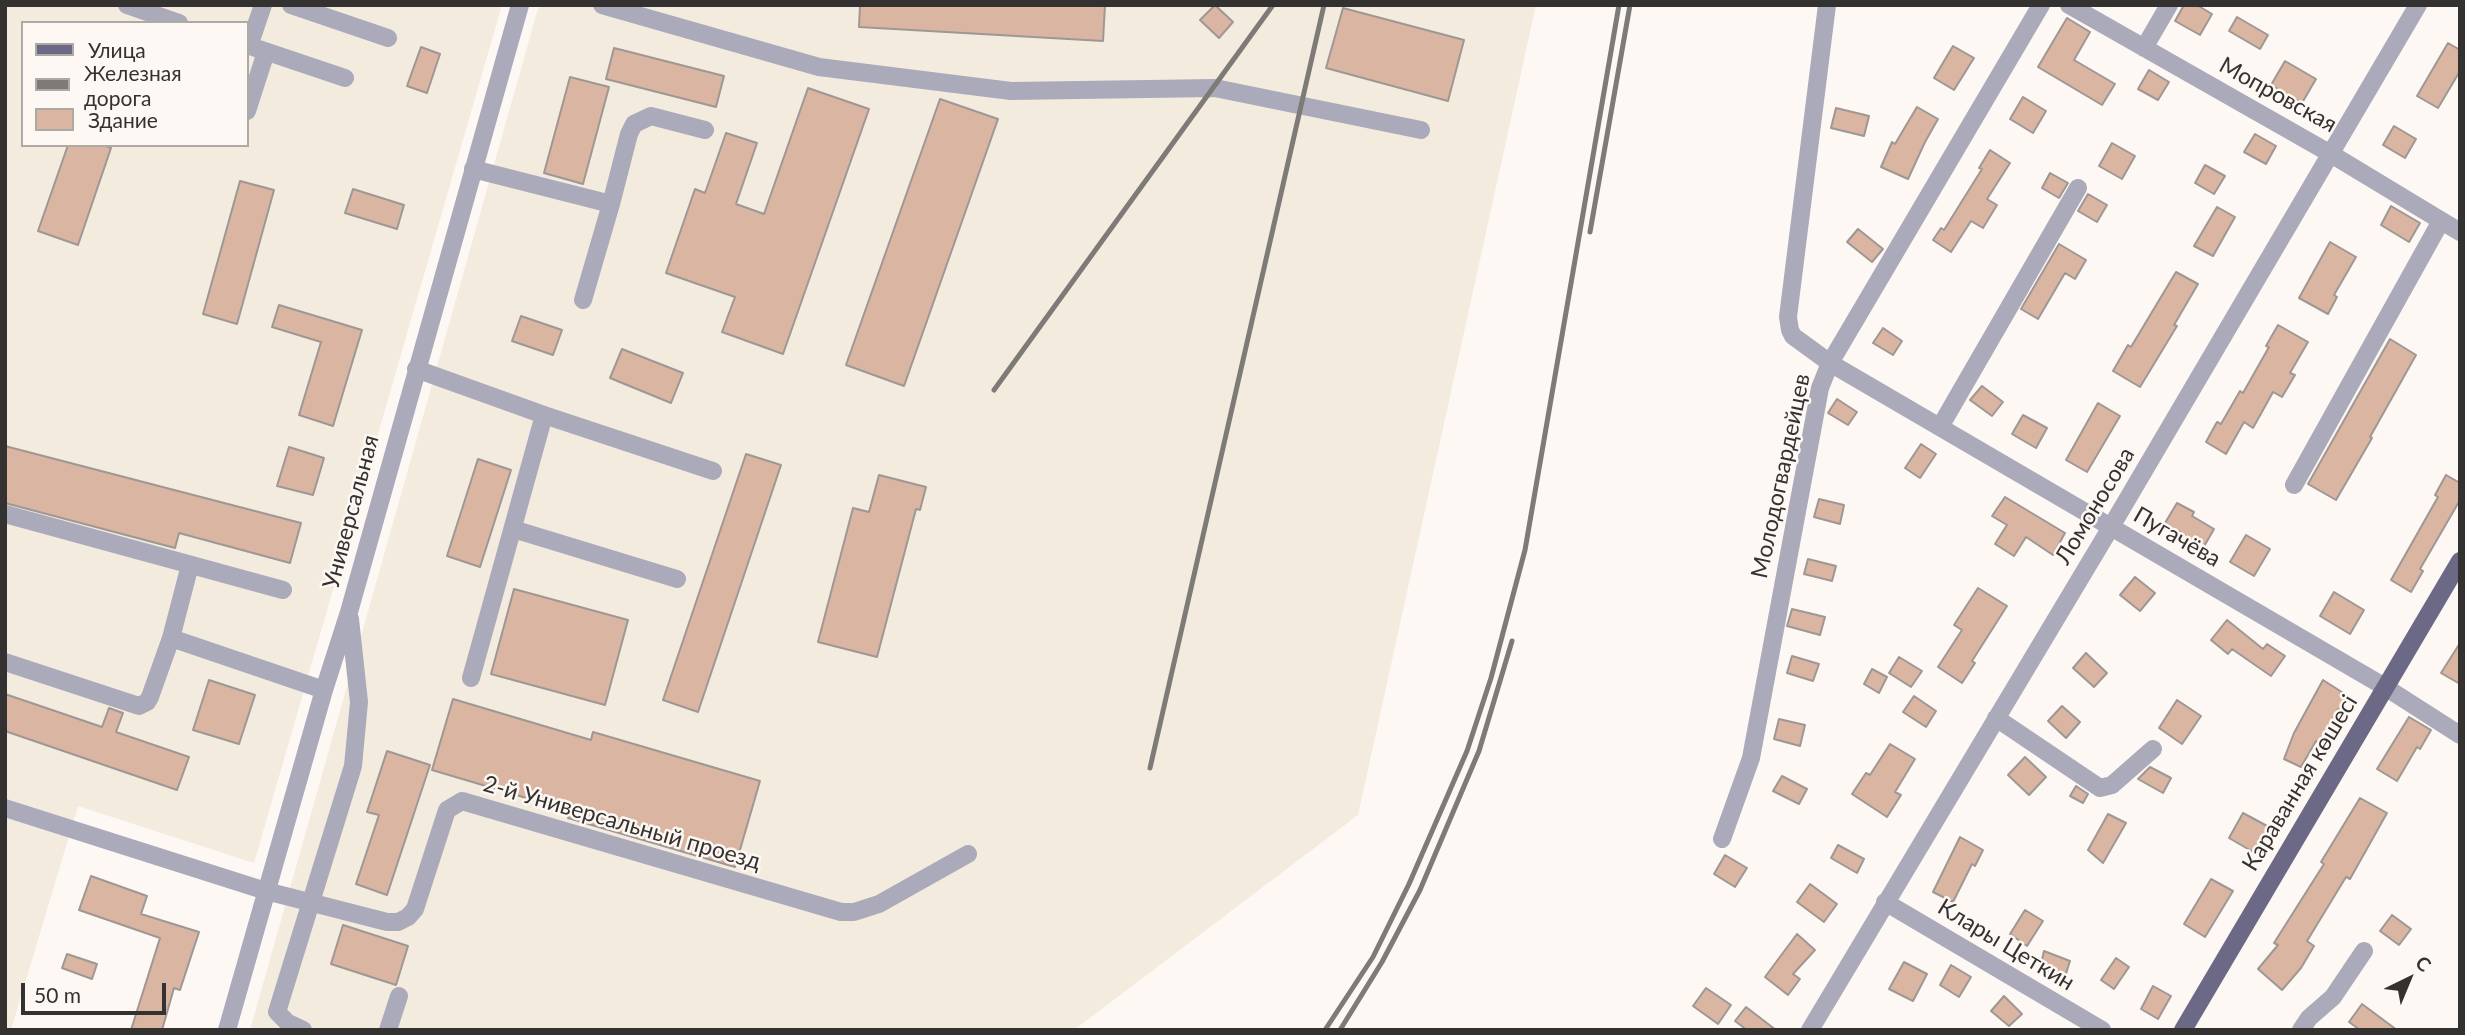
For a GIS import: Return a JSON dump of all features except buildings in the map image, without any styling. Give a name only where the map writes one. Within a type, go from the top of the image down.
[{"type":"main road","name":"Караванная көшесі","points":[[2183,1030],[2460,561]]},
{"type":"street","points":[[127,5],[174,21]]},
{"type":"street","points":[[248,102],[254,48],[263,5]]},
{"type":"street","points":[[291,5],[388,38]]},
{"type":"street","name":"Универсальная","points":[[226,1030],[349,612],[520,5]]},
{"type":"street","points":[[602,5],[818,67],[1011,91],[1215,88],[1421,130]]},
{"type":"street","name":"Пугачёва","points":[[1827,5],[1788,324],[1797,341],[1830,363],[2385,687],[2460,735]]},
{"type":"street","name":"Молодогвардейцев","points":[[1722,839],[1751,758],[1820,388],[1830,363],[2041,5]]},
{"type":"street","name":"Мопровская","points":[[2069,5],[2331,154],[2460,232]]},
{"type":"street","points":[[2144,48],[2169,5]]},
{"type":"street","name":"Ломоносова","points":[[1810,1030],[2111,527],[2418,5]]},
{"type":"street","points":[[254,48],[345,78]]},
{"type":"street","points":[[583,300],[634,124],[651,116],[705,130]]},
{"type":"street","points":[[473,169],[611,204]]},
{"type":"street","points":[[1940,427],[2078,188]]},
{"type":"street","points":[[2294,485],[2441,221]]},
{"type":"street","points":[[416,369],[713,471]]},
{"type":"street","points":[[471,678],[544,415]]},
{"type":"street","points":[[5,514],[283,590]]},
{"type":"street","points":[[513,529],[677,579]]},
{"type":"street","points":[[5,662],[139,706],[147,702],[170,638],[190,565]]},
{"type":"street","points":[[303,1030],[288,1023],[277,1012],[353,766],[359,702],[349,612]]},
{"type":"street","points":[[170,638],[324,690]]},
{"type":"street","points":[[1996,718],[2101,788],[2107,788],[2119,780],[2153,749]]},
{"type":"street","name":"2-й Универсальный проезд","points":[[5,808],[266,891],[387,922],[398,922],[408,917],[420,899],[447,810],[461,802],[842,912],[854,912],[878,904],[968,854]]},
{"type":"street","name":"Клары Цеткин","points":[[1885,902],[2102,1030]]},
{"type":"street","points":[[2301,1030],[2309,1018],[2333,997],[2364,951]]},
{"type":"street","points":[[388,1030],[399,996]]},
{"type":"shaded area","points":[[5,5],[502,5],[254,863],[78,806],[11,1030],[5,1030]]},
{"type":"shaded area","points":[[539,5],[1536,5],[1358,815],[1074,1030],[250,1030]]},
{"type":"railway","points":[[994,390],[1273,5]]},
{"type":"railway","points":[[1150,768],[1324,5]]},
{"type":"railway","points":[[1325,1030],[1373,957],[1409,884],[1467,751],[1491,678],[1525,550],[1619,5]]},
{"type":"railway","points":[[1590,232],[1630,5]]},
{"type":"railway","points":[[1340,1030],[1382,962],[1420,890],[1479,751],[1512,641]]}]
